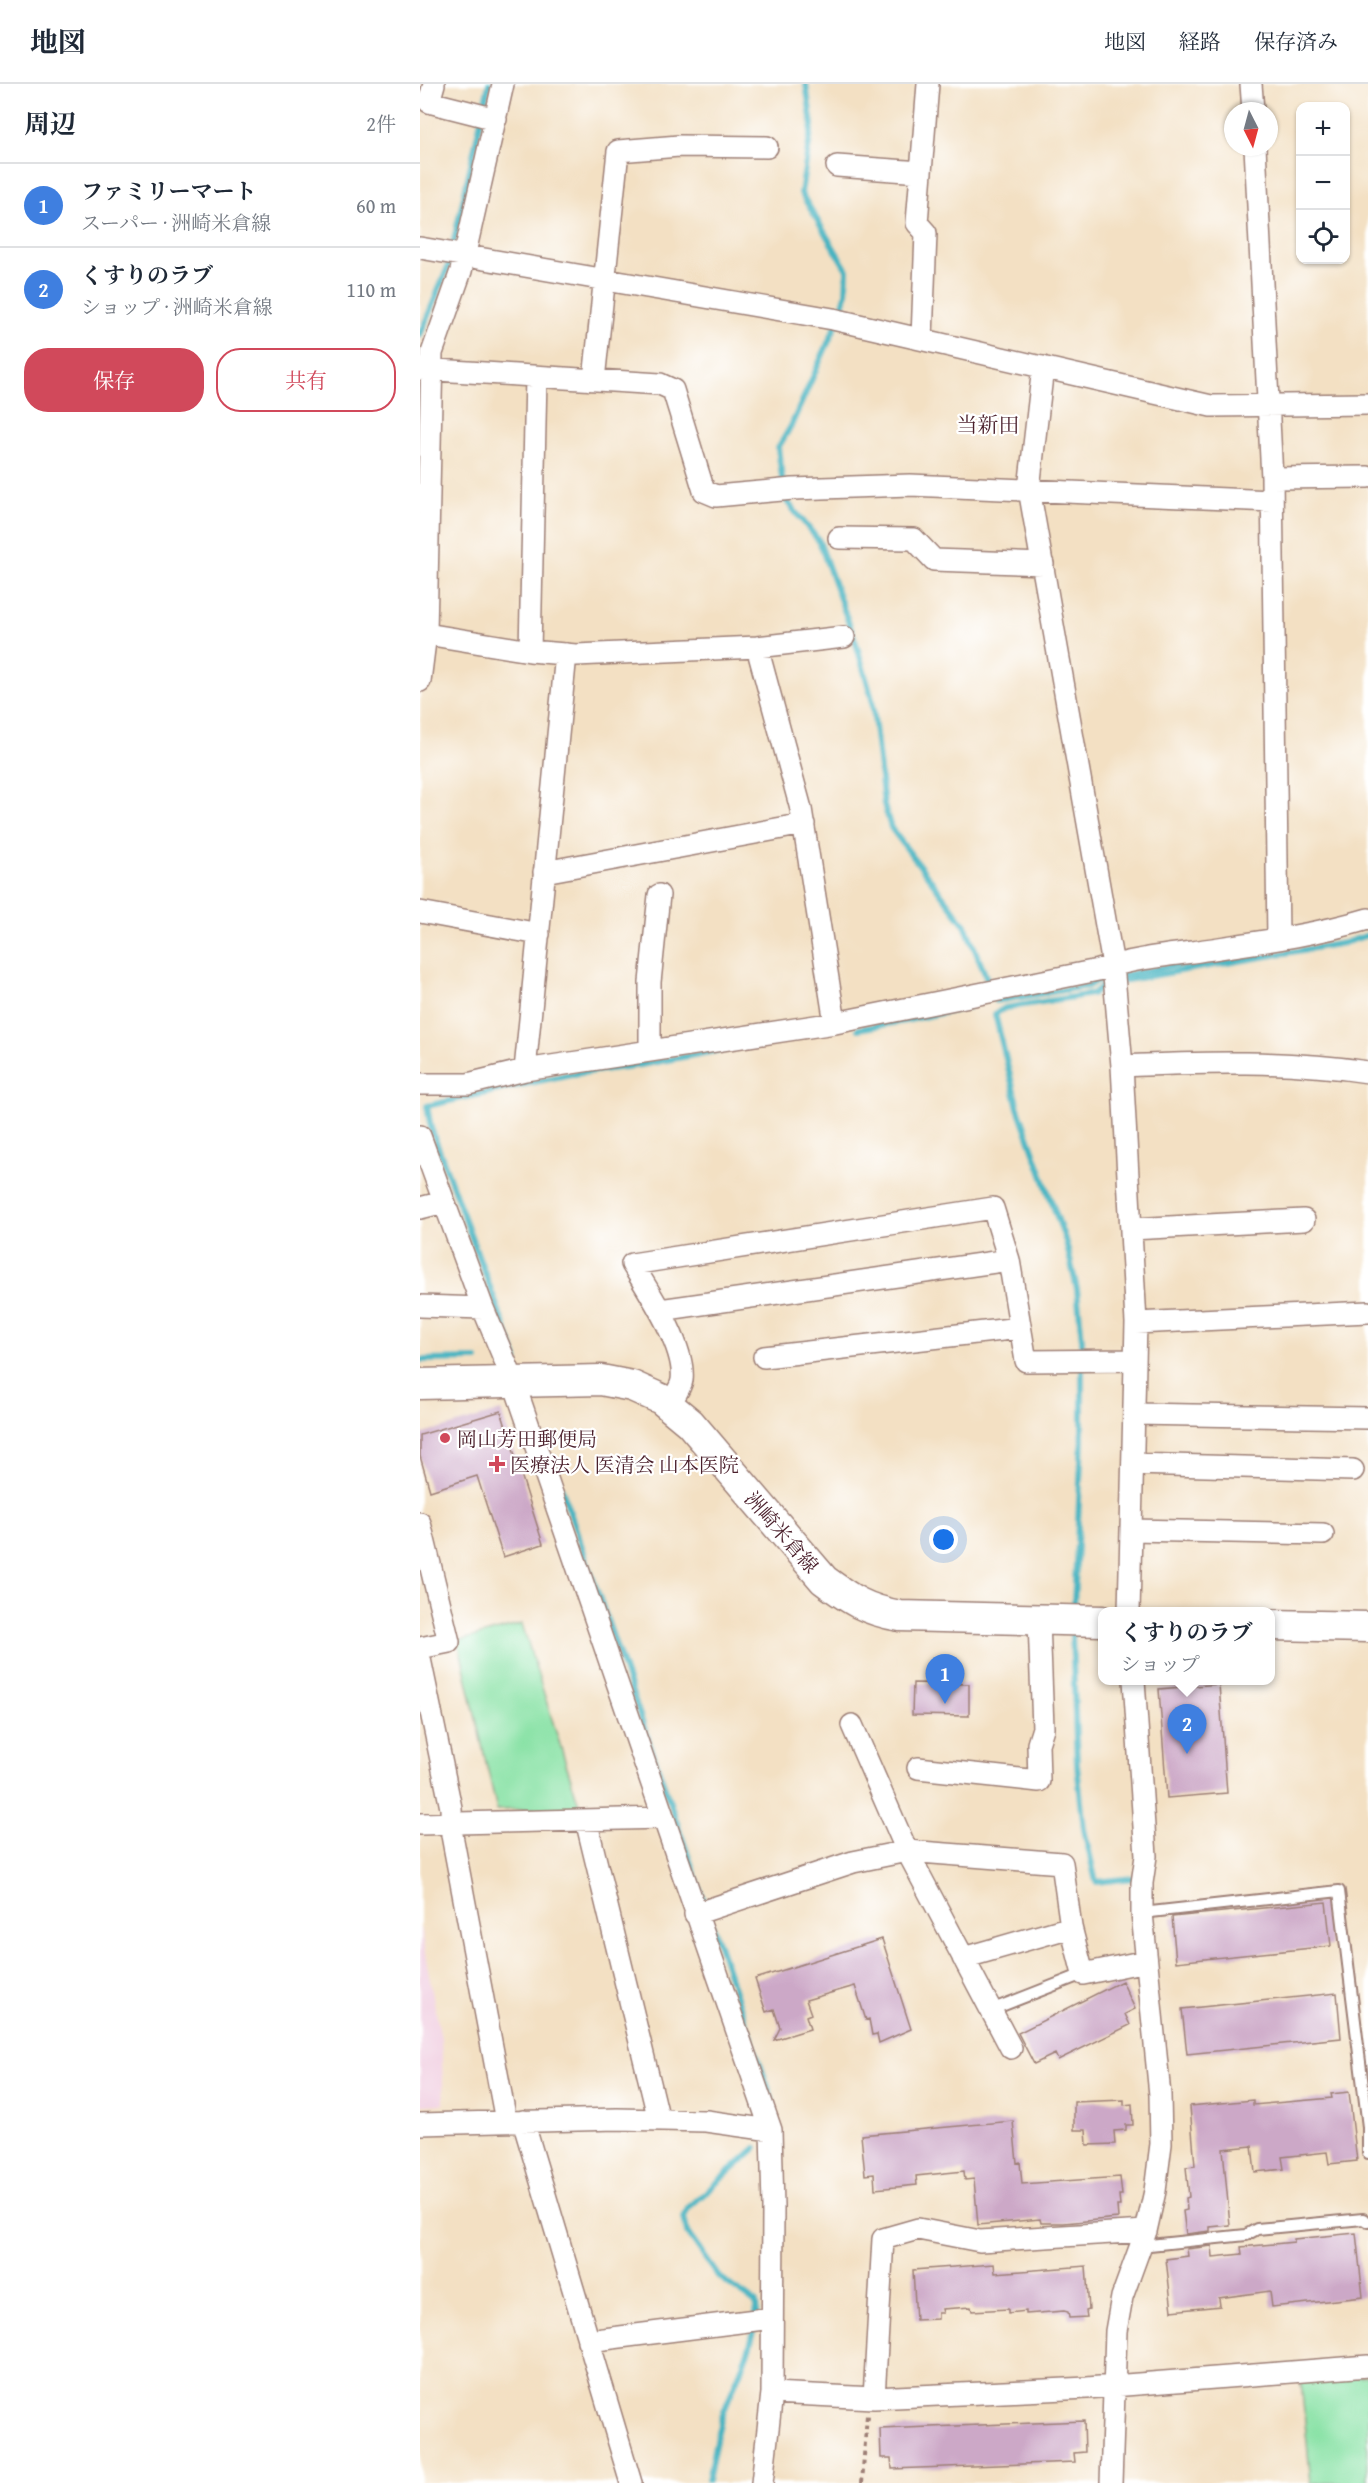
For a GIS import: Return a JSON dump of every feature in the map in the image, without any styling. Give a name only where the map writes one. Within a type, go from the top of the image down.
[{"type":"main road","name":"洲崎米倉線","points":[[420,1384],[508,1369],[632,1386],[661,1399],[690,1423],[824,1580],[872,1611],[900,1616],[1098,1622]]},
{"type":"main road","points":[[1275,1625],[1368,1627]]},
{"type":"street","points":[[434,84],[429,102],[486,117]]},
{"type":"street","points":[[420,389],[432,352],[486,117],[504,84]]},
{"type":"street","points":[[922,338],[926,233],[917,223],[928,84]]},
{"type":"street","points":[[1251,84],[1252,102]]},
{"type":"street","points":[[594,380],[618,151],[679,146],[768,147]]},
{"type":"street","points":[[1255,156],[1272,478],[1278,939]]},
{"type":"street","points":[[837,166],[921,172]]},
{"type":"street","points":[[420,248],[839,320],[1210,406],[1368,404]]},
{"type":"street","points":[[1043,367],[1029,489],[1114,974],[1122,1066],[1136,1323],[1129,1607]]},
{"type":"street","points":[[426,370],[660,384],[673,390],[704,491],[716,496],[783,492],[794,489],[910,484],[1272,501]]},
{"type":"street","points":[[420,681],[424,637],[426,370]]},
{"type":"street","points":[[530,651],[536,377]]},
{"type":"street","points":[[1272,478],[1368,477]]},
{"type":"street","points":[[839,538],[914,539],[934,560],[1043,564]]},
{"type":"street","points":[[424,637],[530,651],[566,659],[758,652],[844,637]]},
{"type":"street","points":[[758,652],[804,824],[835,1023]]},
{"type":"street","points":[[525,1070],[566,659]]},
{"type":"street","points":[[544,872],[804,824]]},
{"type":"street","points":[[650,1051],[650,982],[659,895]]},
{"type":"street","points":[[420,912],[539,934]]},
{"type":"street","points":[[420,1084],[468,1084],[525,1070],[835,1023],[1098,970],[1114,974],[1368,919]]},
{"type":"street","points":[[1122,1066],[1217,1061],[1317,1064],[1368,1071]]},
{"type":"street","points":[[420,1136],[483,1308],[508,1369],[662,1818],[703,1912],[771,2130],[773,2207],[762,2319],[772,2393],[762,2483]]},
{"type":"street","points":[[420,1208],[444,1202]]},
{"type":"street","points":[[669,1405],[682,1382],[680,1360],[660,1310],[632,1264],[993,1209],[1009,1260],[1026,1361],[1135,1360]]},
{"type":"street","points":[[1131,1229],[1304,1220]]},
{"type":"street","points":[[660,1310],[1009,1260]]},
{"type":"street","points":[[420,1306],[483,1308]]},
{"type":"street","points":[[1136,1323],[1368,1312]]},
{"type":"street","points":[[764,1357],[1020,1328]]},
{"type":"street","points":[[1134,1414],[1368,1418]]},
{"type":"street","points":[[1132,1464],[1353,1470]]},
{"type":"street","points":[[420,1523],[449,1642],[420,1648]]},
{"type":"street","points":[[1131,1530],[1323,1534]]},
{"type":"street","points":[[918,1768],[1039,1781],[1038,1744],[1043,1728],[1039,1621]]},
{"type":"street","points":[[420,1659],[451,1808],[452,1835],[515,2121],[588,2341],[631,2483]]},
{"type":"street","points":[[1111,2483],[1116,2331],[1120,2308],[1143,2238],[1155,2191],[1161,2144],[1160,2095],[1142,1913],[1142,1883],[1146,1856],[1134,1685]]},
{"type":"street","points":[[852,1725],[907,1851],[1011,2048]]},
{"type":"street","points":[[420,1824],[662,1818]]},
{"type":"street","points":[[586,1820],[658,2120]]},
{"type":"street","points":[[703,1912],[853,1862],[907,1851],[1062,1863],[1071,1927],[1083,1974],[1146,1961]]},
{"type":"street","points":[[963,1958],[1071,1927]]},
{"type":"street","points":[[420,2124],[658,2120],[706,2121],[771,2130]]},
{"type":"street","points":[[871,2398],[883,2239],[918,2229],[980,2241],[1143,2238]]},
{"type":"street","points":[[588,2341],[762,2319]]},
{"type":"street","points":[[772,2393],[871,2398],[1114,2386],[1368,2366]]},
{"type":"lane","points":[[1142,1913],[1339,1891],[1368,2127],[1368,2153]]},
{"type":"lane","points":[[991,2010],[1083,1974]]},
{"type":"lane","points":[[1143,2238],[1246,2235],[1257,2229],[1363,2220],[1368,2222]]},
{"type":"path","points":[[862,2483],[871,2398]]},
{"type":"shaded area","points":[[420,1926],[441,2039],[444,2104],[420,2105]]},
{"type":"green space","points":[[522,1624],[580,1808],[497,1810],[458,1641]]},
{"type":"green space","points":[[1368,2375],[1368,2483],[1311,2483],[1301,2382]]},
{"type":"building","points":[[501,1411],[543,1544],[503,1557],[477,1476],[430,1491],[420,1456],[420,1435]]},
{"type":"building","points":[[913,1683],[969,1684],[969,1716],[912,1715]]},
{"type":"building","points":[[1219,1685],[1227,1793],[1167,1798],[1159,1689]]},
{"type":"building","points":[[1326,1902],[1331,1946],[1176,1962],[1172,1917]]},
{"type":"building","points":[[882,1939],[911,2029],[879,2043],[877,2034],[872,2035],[869,2019],[866,2020],[855,1986],[806,2000],[811,2014],[806,2016],[810,2029],[774,2040],[780,2028],[774,2009],[766,2012],[755,1979]]},
{"type":"building","points":[[1122,1981],[1135,2009],[1125,2014],[1130,2025],[1058,2060],[1055,2054],[1034,2064],[1018,2033]]},
{"type":"building","points":[[1337,1993],[1341,2038],[1187,2054],[1182,2009]]},
{"type":"building","points":[[1349,2092],[1357,2161],[1329,2164],[1327,2152],[1282,2157],[1284,2169],[1255,2172],[1252,2146],[1223,2149],[1230,2225],[1210,2227],[1210,2231],[1186,2234],[1183,2211],[1187,2210],[1186,2198],[1189,2197],[1186,2167],[1195,2166],[1190,2106],[1253,2100],[1253,2105],[1332,2098],[1331,2094]]},
{"type":"building","points":[[1124,2100],[1124,2105],[1132,2104],[1133,2125],[1126,2125],[1126,2130],[1114,2131],[1115,2144],[1087,2145],[1086,2130],[1074,2130],[1074,2102]]},
{"type":"building","points":[[1013,2121],[1017,2163],[1020,2162],[1022,2184],[1120,2177],[1122,2195],[1119,2195],[1120,2206],[1117,2206],[1118,2218],[1064,2223],[1041,2223],[1040,2219],[978,2225],[974,2179],[965,2180],[964,2171],[916,2176],[917,2185],[875,2189],[874,2174],[865,2175],[861,2135]]},
{"type":"building","points":[[1356,2233],[1363,2297],[1272,2307],[1270,2291],[1219,2298],[1220,2306],[1172,2311],[1166,2259],[1188,2256],[1187,2249],[1212,2246],[1213,2257],[1242,2254],[1241,2247]]},
{"type":"building","points":[[994,2264],[995,2273],[1086,2266],[1089,2310],[1086,2311],[1087,2317],[1069,2318],[1068,2312],[1064,2311],[1026,2314],[1026,2311],[1008,2313],[1008,2309],[972,2311],[971,2307],[942,2309],[943,2313],[938,2313],[938,2319],[916,2320],[913,2270]]},
{"type":"building","points":[[1084,2421],[1085,2452],[1074,2453],[1075,2462],[892,2469],[891,2458],[881,2458],[880,2429]]},
{"type":"waterway","points":[[420,335],[448,267],[489,84]]},
{"type":"waterway","points":[[806,84],[812,125],[801,193],[847,270],[846,295],[840,315]]},
{"type":"waterway","points":[[836,325],[791,426],[778,448],[785,499],[819,541],[856,643],[872,699],[884,805],[891,828],[965,925],[991,989]]},
{"type":"waterway","points":[[1074,1605],[1082,1440],[1082,1340],[1077,1289],[1066,1242],[1018,1108],[995,1014],[1005,1008],[1092,994],[1105,985],[1127,980],[1344,943],[1368,935]]},
{"type":"waterway","points":[[1119,976],[1191,962]]},
{"type":"waterway","points":[[996,1001],[1088,986],[1100,979]]},
{"type":"waterway","points":[[858,1029],[968,1007]]},
{"type":"waterway","points":[[517,1360],[431,1128],[427,1106],[566,1075],[640,1065],[726,1049]]},
{"type":"waterway","points":[[420,1360],[477,1359]]},
{"type":"waterway","points":[[562,1489],[772,2099]]},
{"type":"waterway","points":[[1072,1635],[1077,1765],[1084,1829],[1096,1882],[1134,1878]]},
{"type":"waterway","points":[[708,2480],[720,2424],[749,2349],[756,2318],[756,2303],[718,2276],[687,2231],[684,2218],[688,2208],[756,2148]]},
{"type":"place","name":"岡山芳田郵便局","points":[[445,1438]]},
{"type":"place","name":"医療法人 医清会 山本医院","points":[[497,1464]]},
{"type":"place","name":"ファミリーマート","points":[[945,1704]]},
{"type":"place","name":"くすりのラブ","points":[[1187,1754]]},
{"type":"district","name":"当新田","points":[[988,424]]}]
